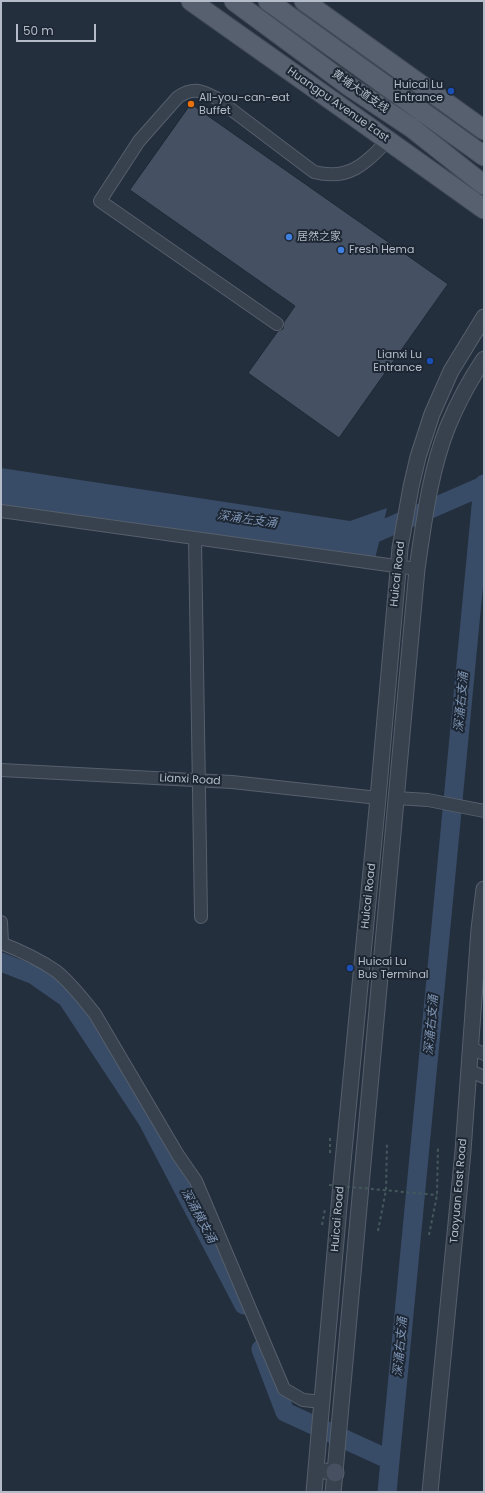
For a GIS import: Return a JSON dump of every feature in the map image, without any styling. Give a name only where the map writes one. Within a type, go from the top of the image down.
[{"type":"main road","name":"黄埔大道支线","points":[[234,1],[349,86],[412,128],[484,185]]},
{"type":"main road","name":"黄埔大道支线","points":[[268,1],[484,156]]},
{"type":"main road","points":[[304,1],[484,130]]},
{"type":"main road","name":"Huangpu Avenue East","points":[[199,5],[484,209]]},
{"type":"street","points":[[277,324],[100,201],[139,141],[178,97],[185,92],[195,90],[205,92],[216,98],[314,172],[328,175],[339,174],[358,168],[371,158],[388,140]]},
{"type":"street","name":"Huicai Road","points":[[314,1492],[400,548],[411,487],[424,435],[451,371],[484,317]]},
{"type":"street","name":"Huicai Road","points":[[333,1492],[417,569],[432,486],[448,427],[460,398],[484,359]]},
{"type":"street","points":[[1,511],[417,569]]},
{"type":"street","points":[[195,538],[201,917]]},
{"type":"street","points":[[393,626],[412,627]]},
{"type":"street","name":"Lianxi Road","points":[[1,770],[272,785],[378,798]]},
{"type":"street","points":[[396,798],[437,801],[461,807],[484,810]]},
{"type":"street","name":"Taoyuan East Road","points":[[430,1492],[462,1159],[469,1047],[484,889]]},
{"type":"street","points":[[1,922],[2,943],[57,971],[79,994],[95,1014],[178,1155],[196,1182],[284,1389],[303,1400],[322,1407]]},
{"type":"street","points":[[469,1047],[484,1054]]},
{"type":"street","points":[[468,1070],[484,1077]]},
{"type":"street","points":[[317,1464],[335,1472]]},
{"type":"path","points":[[378,1230],[386,1190],[387,1142]]},
{"type":"path","points":[[429,1235],[437,1195],[438,1146]]},
{"type":"path","points":[[329,1185],[437,1195]]},
{"type":"water","points":[[1,468],[350,521],[387,508],[375,559],[1,505]]},
{"type":"building","name":"居然之家","points":[[191,104],[448,284],[339,438],[248,373],[278,331],[283,329],[284,322],[295,306],[130,190]]},
{"type":"waterway","name":"深涌右支涌","points":[[387,1492],[484,484]]},
{"type":"waterway","name":"深涌左支涌","points":[[357,536],[366,537],[483,486]]},
{"type":"waterway","name":"深涌横支涌","points":[[1,962],[34,975],[67,998],[148,1121],[244,1305]]},
{"type":"waterway","name":"深涌横支涌","points":[[261,1349],[285,1412],[390,1460]]},
{"type":"place","name":"Huicai Lu Entrance","points":[[451,91]]},
{"type":"place","name":"All-you-can-eat Buffet","points":[[191,104]]},
{"type":"place","name":"居然之家","points":[[289,237]]},
{"type":"place","name":"Fresh Hema","points":[[341,250]]},
{"type":"place","name":"Lianxi Lu Entrance","points":[[430,361]]},
{"type":"place","name":"Huicai Lu Bus Terminal","points":[[350,968]]}]
